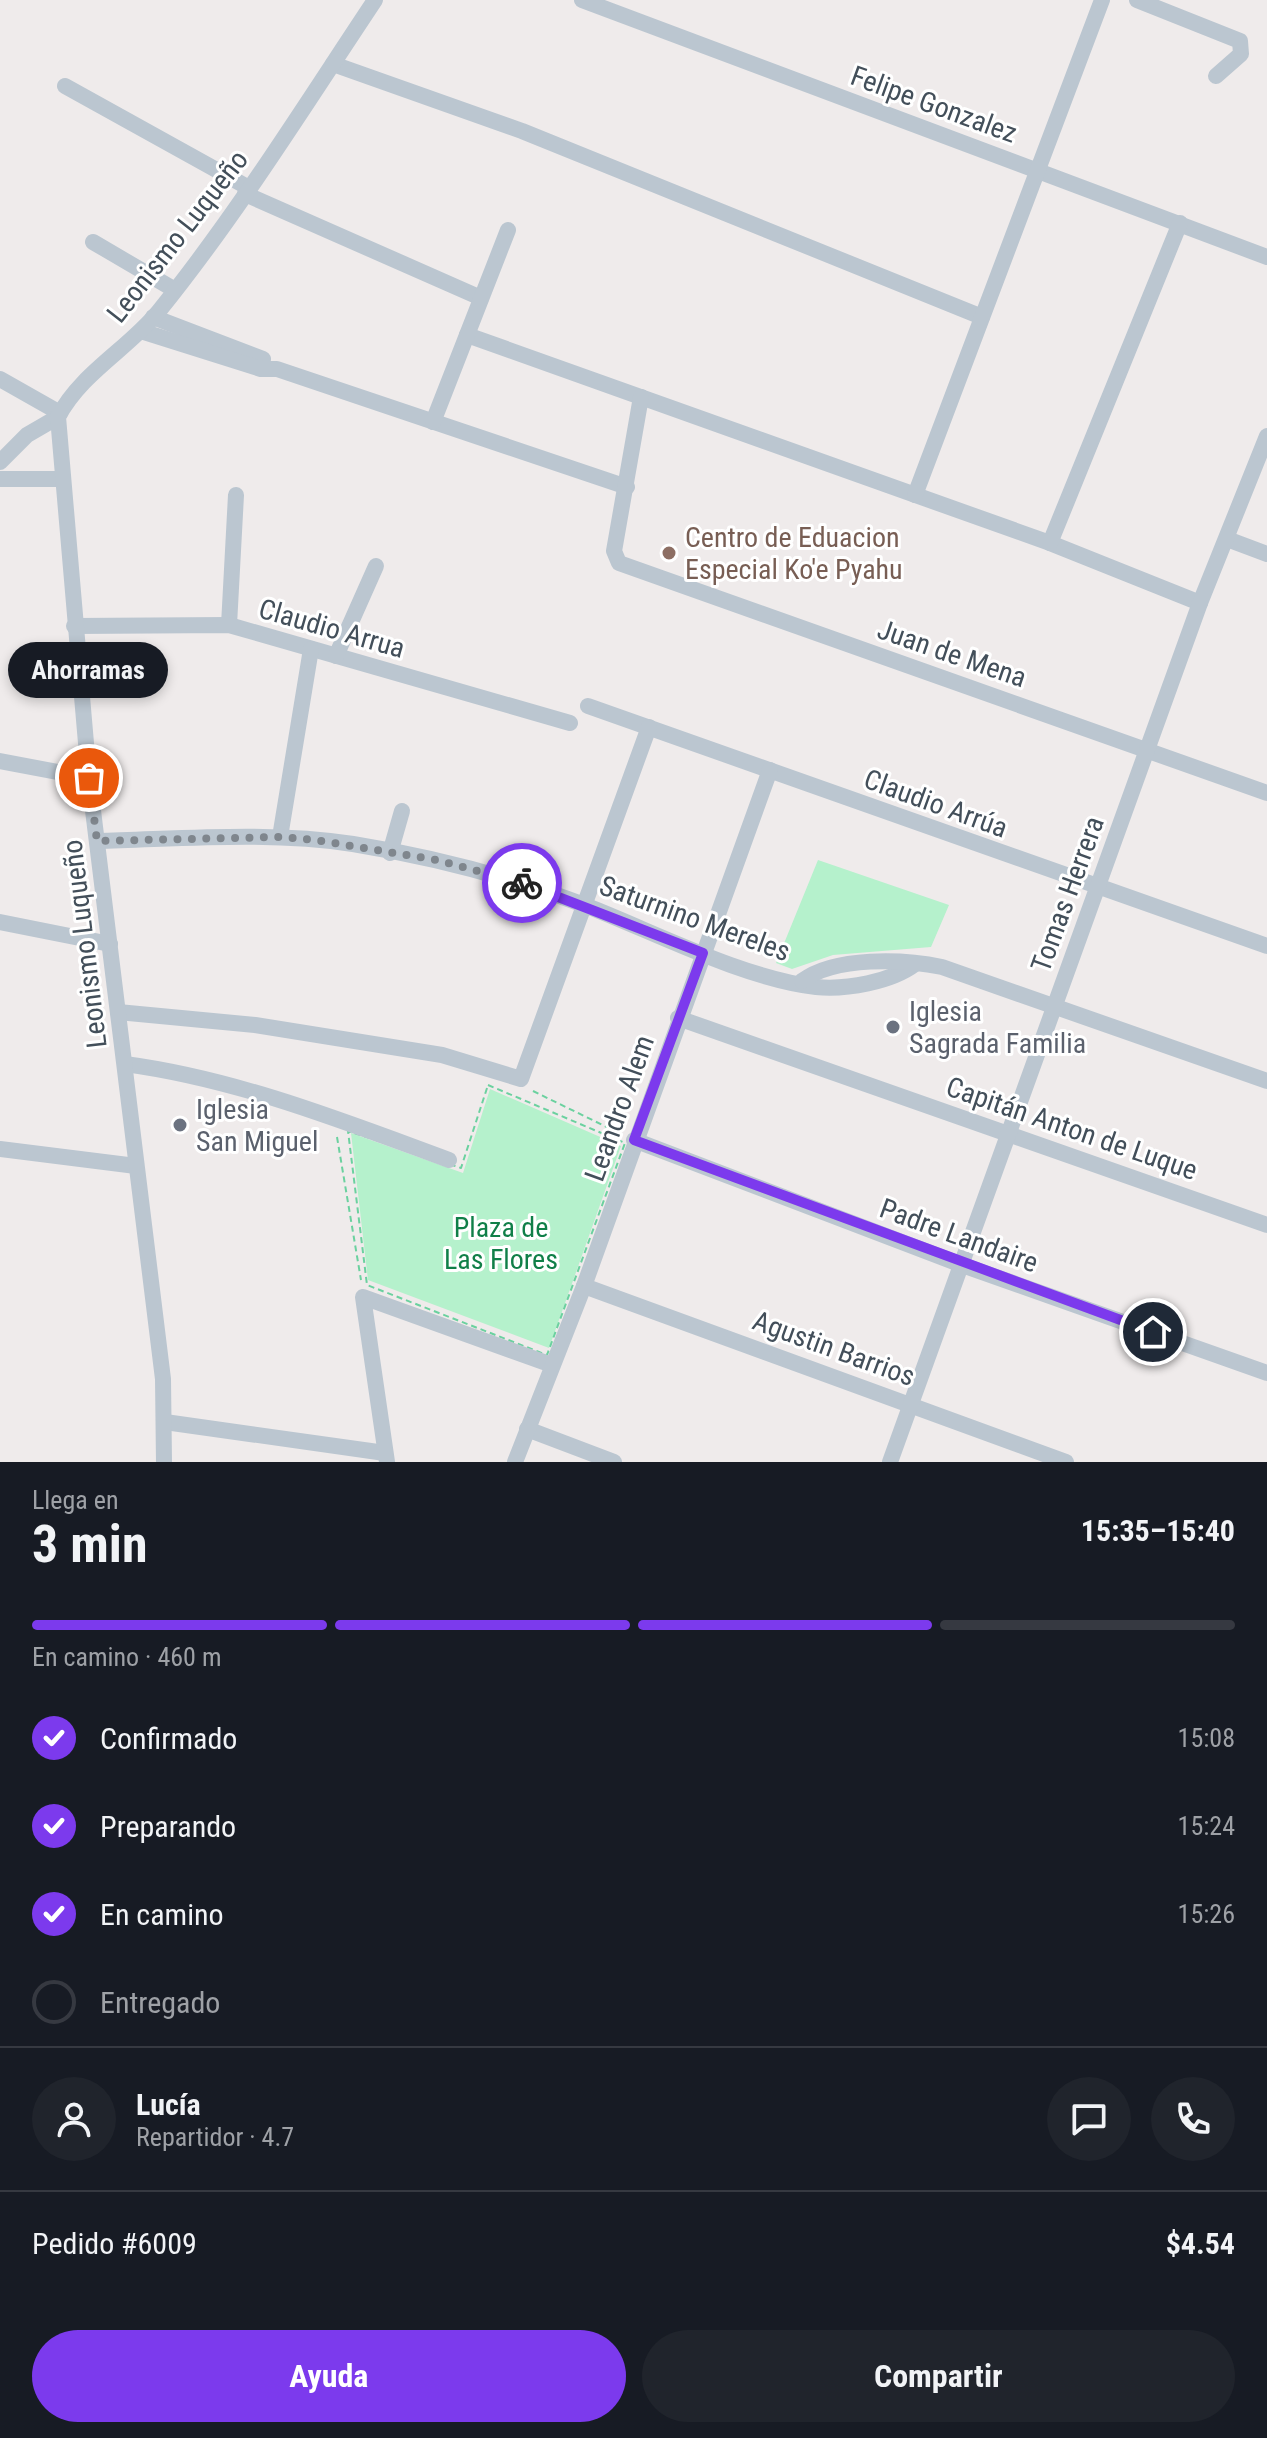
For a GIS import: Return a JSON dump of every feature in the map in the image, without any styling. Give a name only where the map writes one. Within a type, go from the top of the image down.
[{"type":"street","name":"Leonismo Luqueño","points":[[164,1462],[165,1422],[89,778],[74,626],[59,415],[80,386],[141,331],[175,290],[247,191],[375,0]]},
{"type":"street","name":"Felipe Gonzalez","points":[[582,0],[1267,257]]},
{"type":"street","points":[[915,495],[1102,0]]},
{"type":"street","points":[[1137,0],[1240,41],[1241,54],[1216,76]]},
{"type":"street","points":[[333,64],[522,131],[982,317]]},
{"type":"street","points":[[65,86],[247,191],[481,298]]},
{"type":"street","points":[[1050,543],[1180,223]]},
{"type":"street","points":[[433,422],[508,230]]},
{"type":"street","points":[[93,242],[175,290]]},
{"type":"street","points":[[153,317],[265,360],[277,369],[627,487],[641,397]]},
{"type":"street","points":[[141,331],[261,369],[277,369]]},
{"type":"street","points":[[467,335],[1050,543],[1200,603]]},
{"type":"street","points":[[0,379],[59,415],[27,435],[0,462]]},
{"type":"street","name":"Tomas Herrera","points":[[890,1462],[1200,603],[1267,436]]},
{"type":"street","points":[[0,479],[62,479]]},
{"type":"street","name":"Juan de Mena","points":[[627,487],[614,551],[619,563],[1267,793]]},
{"type":"street","points":[[229,625],[236,495]]},
{"type":"street","points":[[1227,539],[1267,554]]},
{"type":"street","points":[[336,656],[376,566]]},
{"type":"street","name":"Claudio Arrua","points":[[74,626],[229,625],[570,723]]},
{"type":"street","points":[[280,837],[311,649]]},
{"type":"street","name":"Claudio Arrúa","points":[[588,706],[1097,888],[1266,942]]},
{"type":"street","points":[[118,1012],[255,1025],[413,1050],[442,1055],[521,1079],[649,727]]},
{"type":"street","points":[[0,761],[89,778]]},
{"type":"street","name":"Leandro Alem","points":[[515,1462],[550,1360],[584,1286],[634,1140],[770,770]]},
{"type":"street","points":[[390,853],[402,811]]},
{"type":"street","name":"Saturnino Mereles","points":[[97,841],[280,837],[355,845],[437,860],[508,879],[585,905],[703,953],[783,980],[802,981],[813,973],[853,964],[903,960],[942,967],[1267,1081]]},
{"type":"street","points":[[0,922],[110,944]]},
{"type":"street","name":"Capitán Anton de Luque","points":[[678,1018],[1267,1225]]},
{"type":"street","points":[[125,1064],[225,1083],[334,1117],[449,1160]]},
{"type":"street","name":"Padre Landaire","points":[[634,1140],[962,1265],[1267,1373]]},
{"type":"street","points":[[0,1149],[136,1166]]},
{"type":"street","name":"Agustin Barrios","points":[[584,1286],[912,1403],[1066,1462]]},
{"type":"street","points":[[165,1422],[386,1457],[363,1297],[550,1360]]},
{"type":"street","points":[[527,1429],[614,1462]]},
{"type":"path","points":[[521,1079],[536,1093],[634,1140]]},
{"type":"path","points":[[488,1085],[625,1143],[550,1360],[367,1285],[348,1131],[461,1168],[488,1085]]},
{"type":"path","points":[[334,1117],[363,1297]]},
{"type":"green space","points":[[818,860],[949,905],[931,947],[833,955],[792,969],[776,963]]},
{"type":"green space","name":"Plaza de Las Flores","points":[[490,1089],[621,1146],[549,1348],[368,1280],[351,1133],[463,1173]]},
{"type":"way so far","points":[[89,778],[97,841],[280,837],[315,840],[437,860],[522,883]]},
{"type":"place","name":"Centro de Eduacion Especial Ko'e Pyahu","points":[[669,553]]},
{"type":"place","name":"Ahorramas","points":[[89,778]]},
{"type":"place","name":"Iglesia Sagrada Familia","points":[[893,1027]]},
{"type":"place","name":"Iglesia San Miguel","points":[[180,1125]]},
{"type":"route","points":[[522,883],[703,953],[634,1140],[962,1265],[1153,1332]]}]
